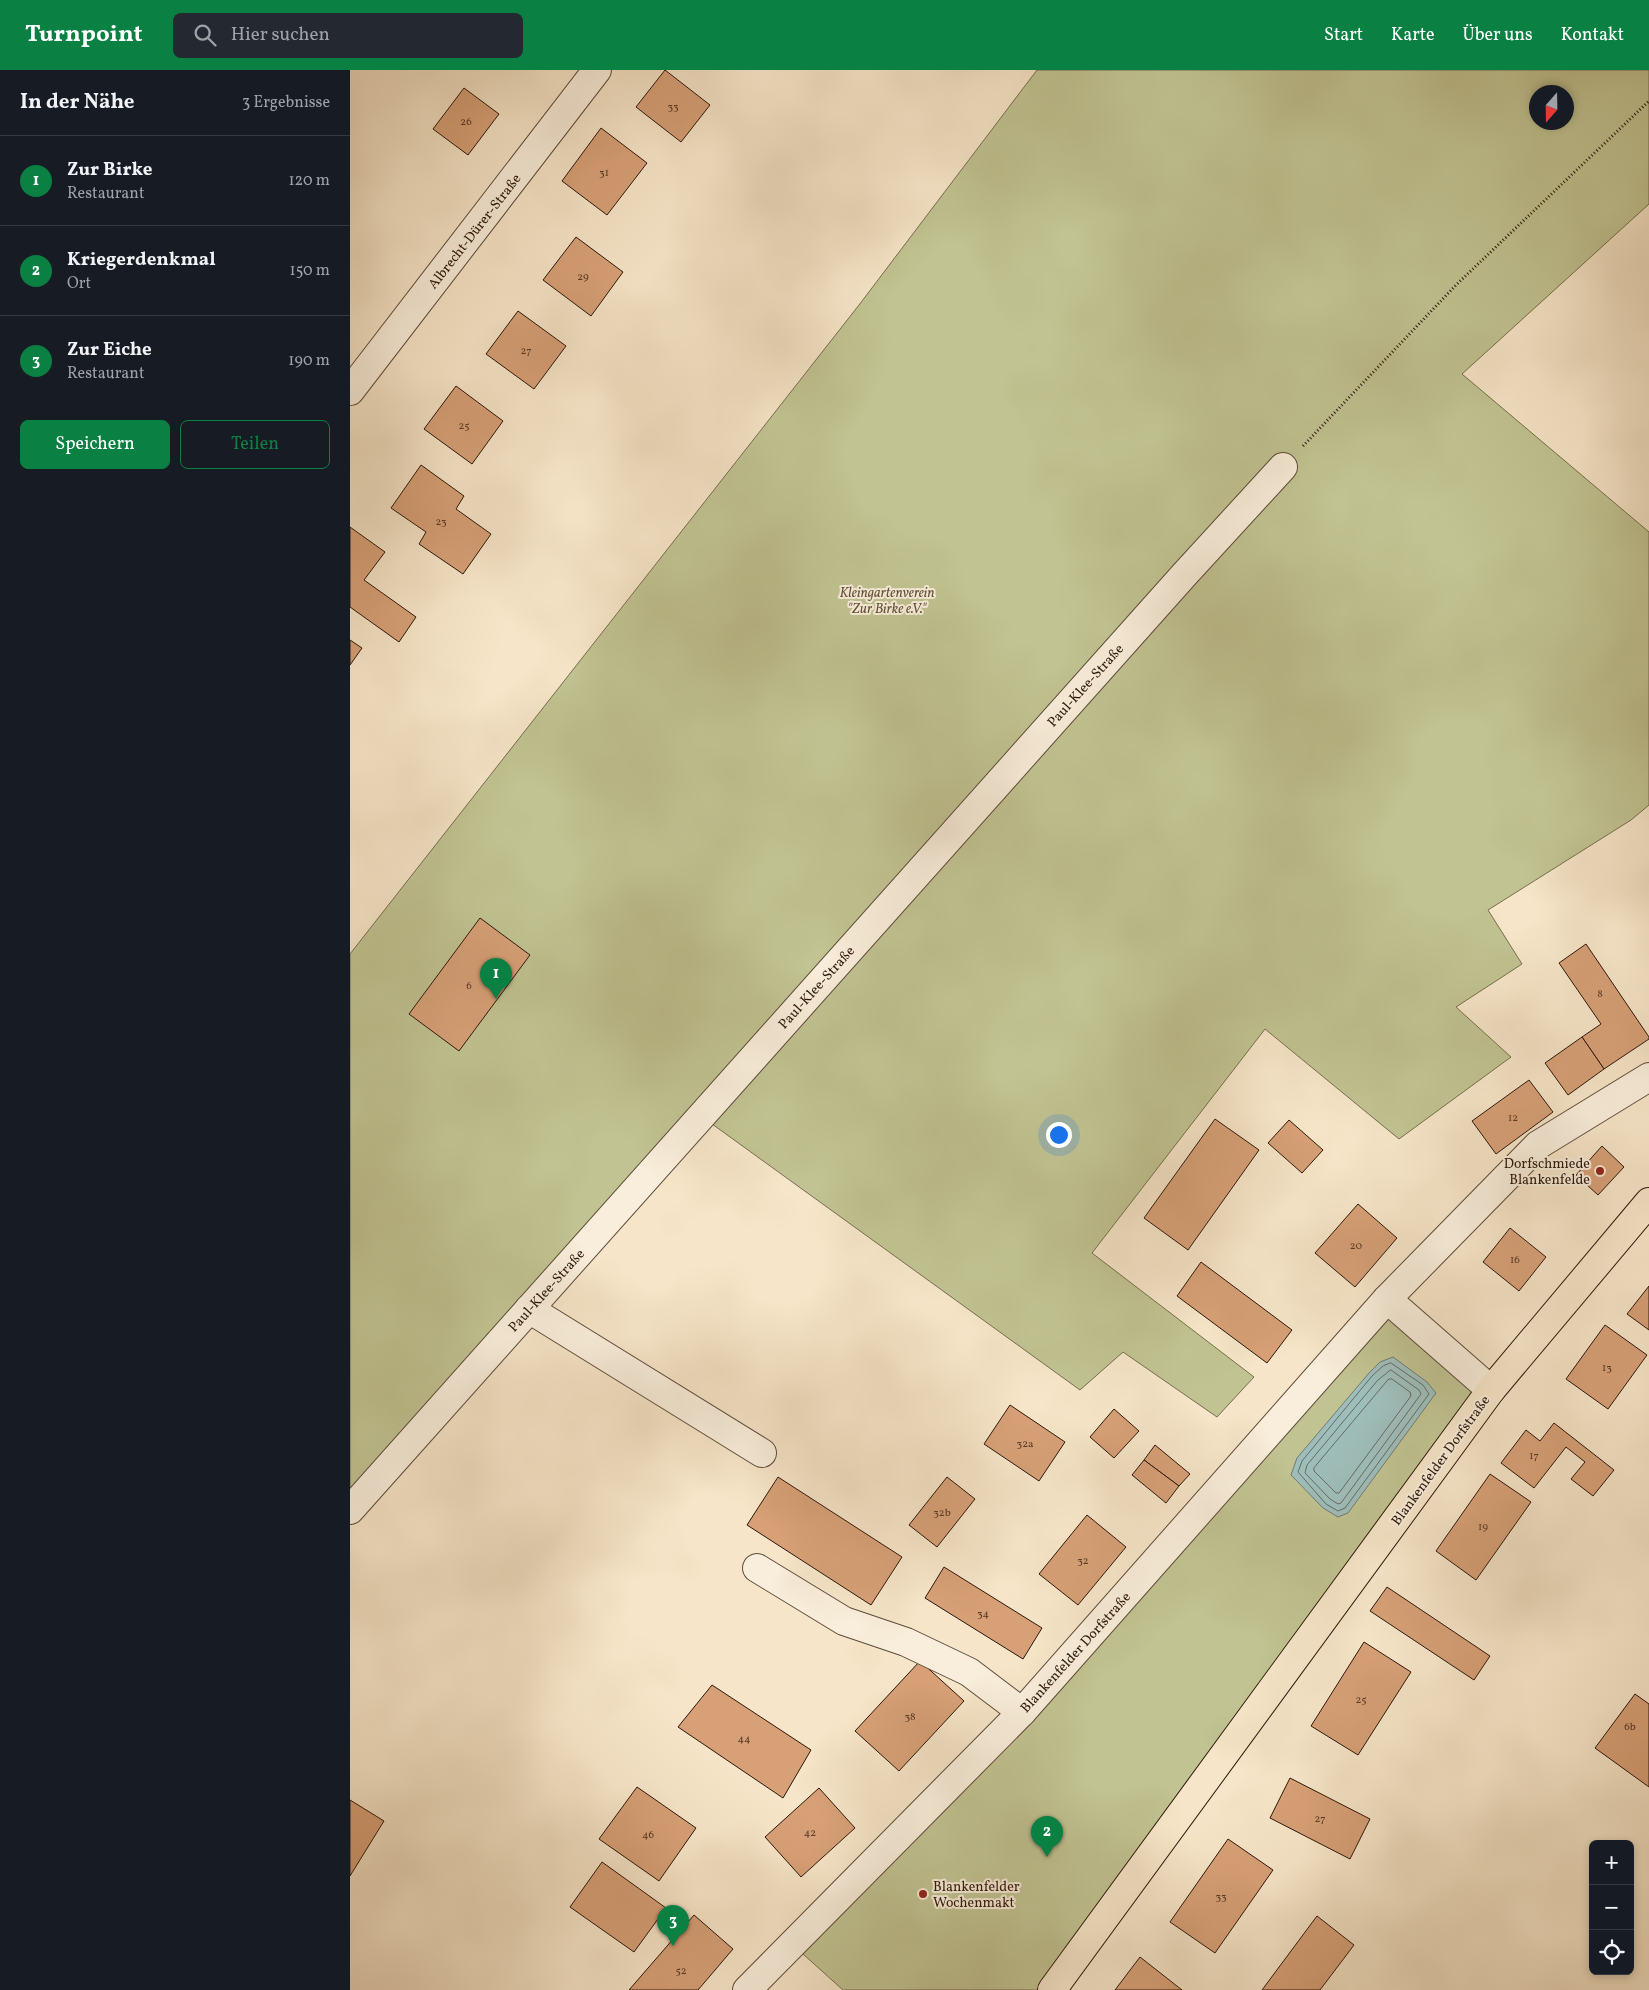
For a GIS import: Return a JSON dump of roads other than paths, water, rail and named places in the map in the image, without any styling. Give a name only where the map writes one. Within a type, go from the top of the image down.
[{"type":"main road","name":"Blankenfelder Dorfstraße","points":[[1052,1990],[1491,1390],[1649,1202]]},
{"type":"street","name":"Albrecht-Dürer-Straße","points":[[350,392],[597,70]]},
{"type":"street","name":"Paul-Klee-Straße","points":[[350,1510],[1177,582],[1283,467]]},
{"type":"street","name":"Blankenfelder Dorfstraße","points":[[747,1990],[1022,1712],[1387,1299],[1538,1144],[1649,1077]]},
{"type":"street","name":"Blankenfelder Dorfstraße","points":[[1387,1299],[1491,1390]]},
{"type":"street","points":[[529,1309],[762,1452]]},
{"type":"street","points":[[757,1568],[844,1621],[906,1642],[969,1672],[1022,1712]]},
{"type":"water","points":[[1393,1357],[1427,1382],[1436,1393],[1348,1513],[1338,1517],[1323,1508],[1291,1475],[1297,1458],[1369,1373],[1380,1362]]},
{"type":"place","name":"Zur Birke","points":[[496,999]]},
{"type":"place","name":"Dorfschmiede Blankenfelde","points":[[1600,1171]]},
{"type":"place","name":"Kriegerdenkmal","points":[[1047,1857]]},
{"type":"place","name":"Blankenfelder Wochenmakt","points":[[923,1894]]},
{"type":"place","name":"Zur Eiche","points":[[673,1946]]},
{"type":"park label","name":"Kleingartenverein \"Zur Birke e.V.\"","points":[[887,600]]}]
